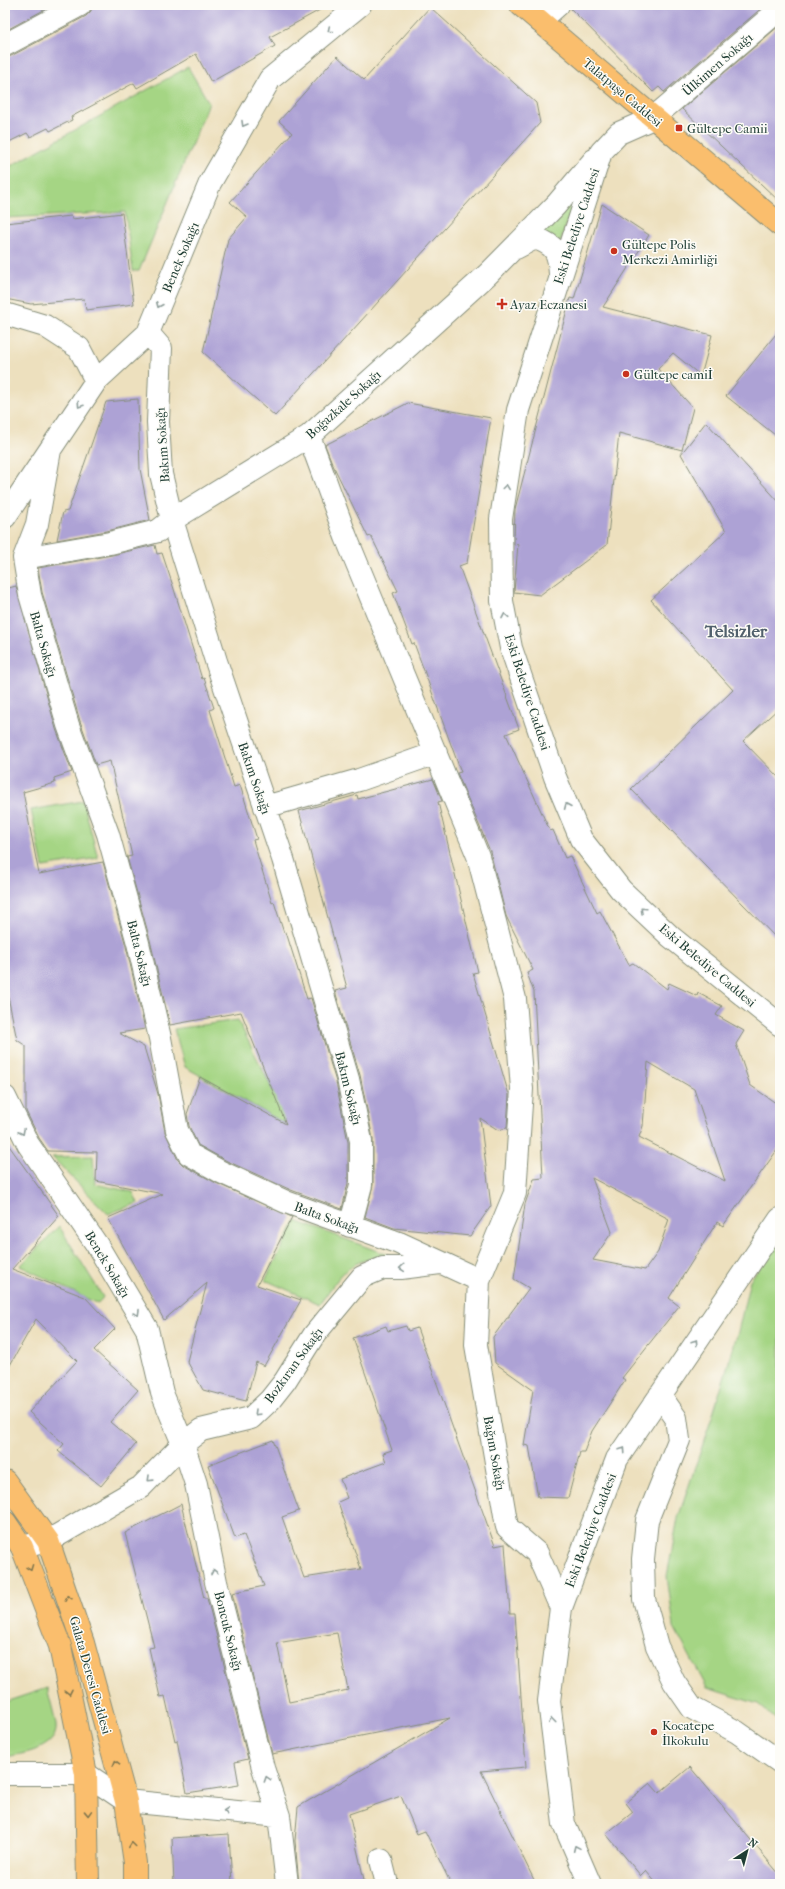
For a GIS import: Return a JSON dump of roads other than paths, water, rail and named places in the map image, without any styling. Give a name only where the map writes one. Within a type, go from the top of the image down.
[{"type":"main road","name":"Talatpaşa Caddesi","points":[[521,5],[653,118],[778,220]]},
{"type":"main road","name":"Galata Deresi Caddesi","points":[[5,1480],[48,1541],[83,1643],[126,1801],[135,1863],[136,1884]]},
{"type":"main road","name":"Galata Deresi Caddesi","points":[[5,1522],[22,1547],[60,1646],[86,1774],[88,1884]]},
{"type":"street","points":[[5,45],[80,5]]},
{"type":"street","name":"Benek Sokağı","points":[[5,517],[96,381],[148,334],[210,183],[270,79],[360,5]]},
{"type":"street","points":[[540,21],[558,5]]},
{"type":"street","name":"Ülkimen Sokağı","points":[[653,118],[780,9]]},
{"type":"street","name":"Eski Belediye Caddesi","points":[[653,118],[619,133],[601,152],[518,410],[501,519],[502,601],[511,648],[555,778],[581,839],[627,895],[671,937],[780,1025]]},
{"type":"street","name":"Boğazkale Sokağı","points":[[24,558],[110,543],[158,531],[172,520],[309,436],[511,251],[556,205],[601,152]]},
{"type":"street","points":[[511,251],[535,238],[544,241],[554,247],[559,260],[560,276]]},
{"type":"street","points":[[5,314],[45,326],[79,348],[96,381]]},
{"type":"street","name":"Bakım Sokağı","points":[[148,334],[161,348],[158,422],[161,474],[172,520],[216,661],[283,859],[348,1079],[361,1141],[361,1186],[350,1226]]},
{"type":"street","name":"Bağım Sokağı","points":[[309,436],[346,537],[478,856],[515,999],[522,1089],[515,1193],[479,1280],[476,1345],[508,1527],[537,1553],[561,1608]]},
{"type":"street","points":[[24,558],[37,524],[50,450]]},
{"type":"street","name":"Balta Sokağı","points":[[24,558],[30,595],[68,726],[112,848],[138,943],[160,1038],[177,1130],[189,1154],[221,1172],[286,1202],[399,1243],[479,1280]]},
{"type":"street","points":[[265,807],[358,780],[436,753]]},
{"type":"street","name":"Benek Sokağı","points":[[5,1097],[28,1144],[97,1246],[147,1330],[162,1393],[183,1444]]},
{"type":"street","name":"Eski Belediye Caddesi","points":[[591,1883],[564,1824],[549,1701],[561,1608],[617,1459],[780,1219]]},
{"type":"street","name":"Bozkıran Sokağı","points":[[22,1547],[48,1541],[141,1487],[183,1444],[200,1430],[251,1418],[270,1400],[285,1381],[314,1335],[362,1277],[383,1268],[401,1268],[440,1263]]},
{"type":"street","points":[[660,1395],[676,1418],[679,1440],[647,1520],[643,1559],[644,1599],[657,1646],[674,1682],[692,1708],[737,1732],[780,1762]]},
{"type":"street","name":"Boncuk Sokağı","points":[[183,1444],[196,1484],[216,1582],[263,1768],[279,1816],[287,1884]]},
{"type":"street","points":[[5,1774],[86,1774],[126,1801],[279,1816]]},
{"type":"street","points":[[381,1860],[387,1884]]},
{"type":"place","name":"Gültepe Camii","points":[[679,128]]},
{"type":"place","name":"Gültepe Polis Merkezi Amirliği","points":[[614,251]]},
{"type":"place","name":"Ayaz Eczanesi","points":[[502,304]]},
{"type":"place","name":"Gültepe camiİ","points":[[626,374]]},
{"type":"place","name":"Kocatepe İlkokulu","points":[[654,1732]]},
{"type":"district","name":"Telsizler","points":[[736,631]]}]
